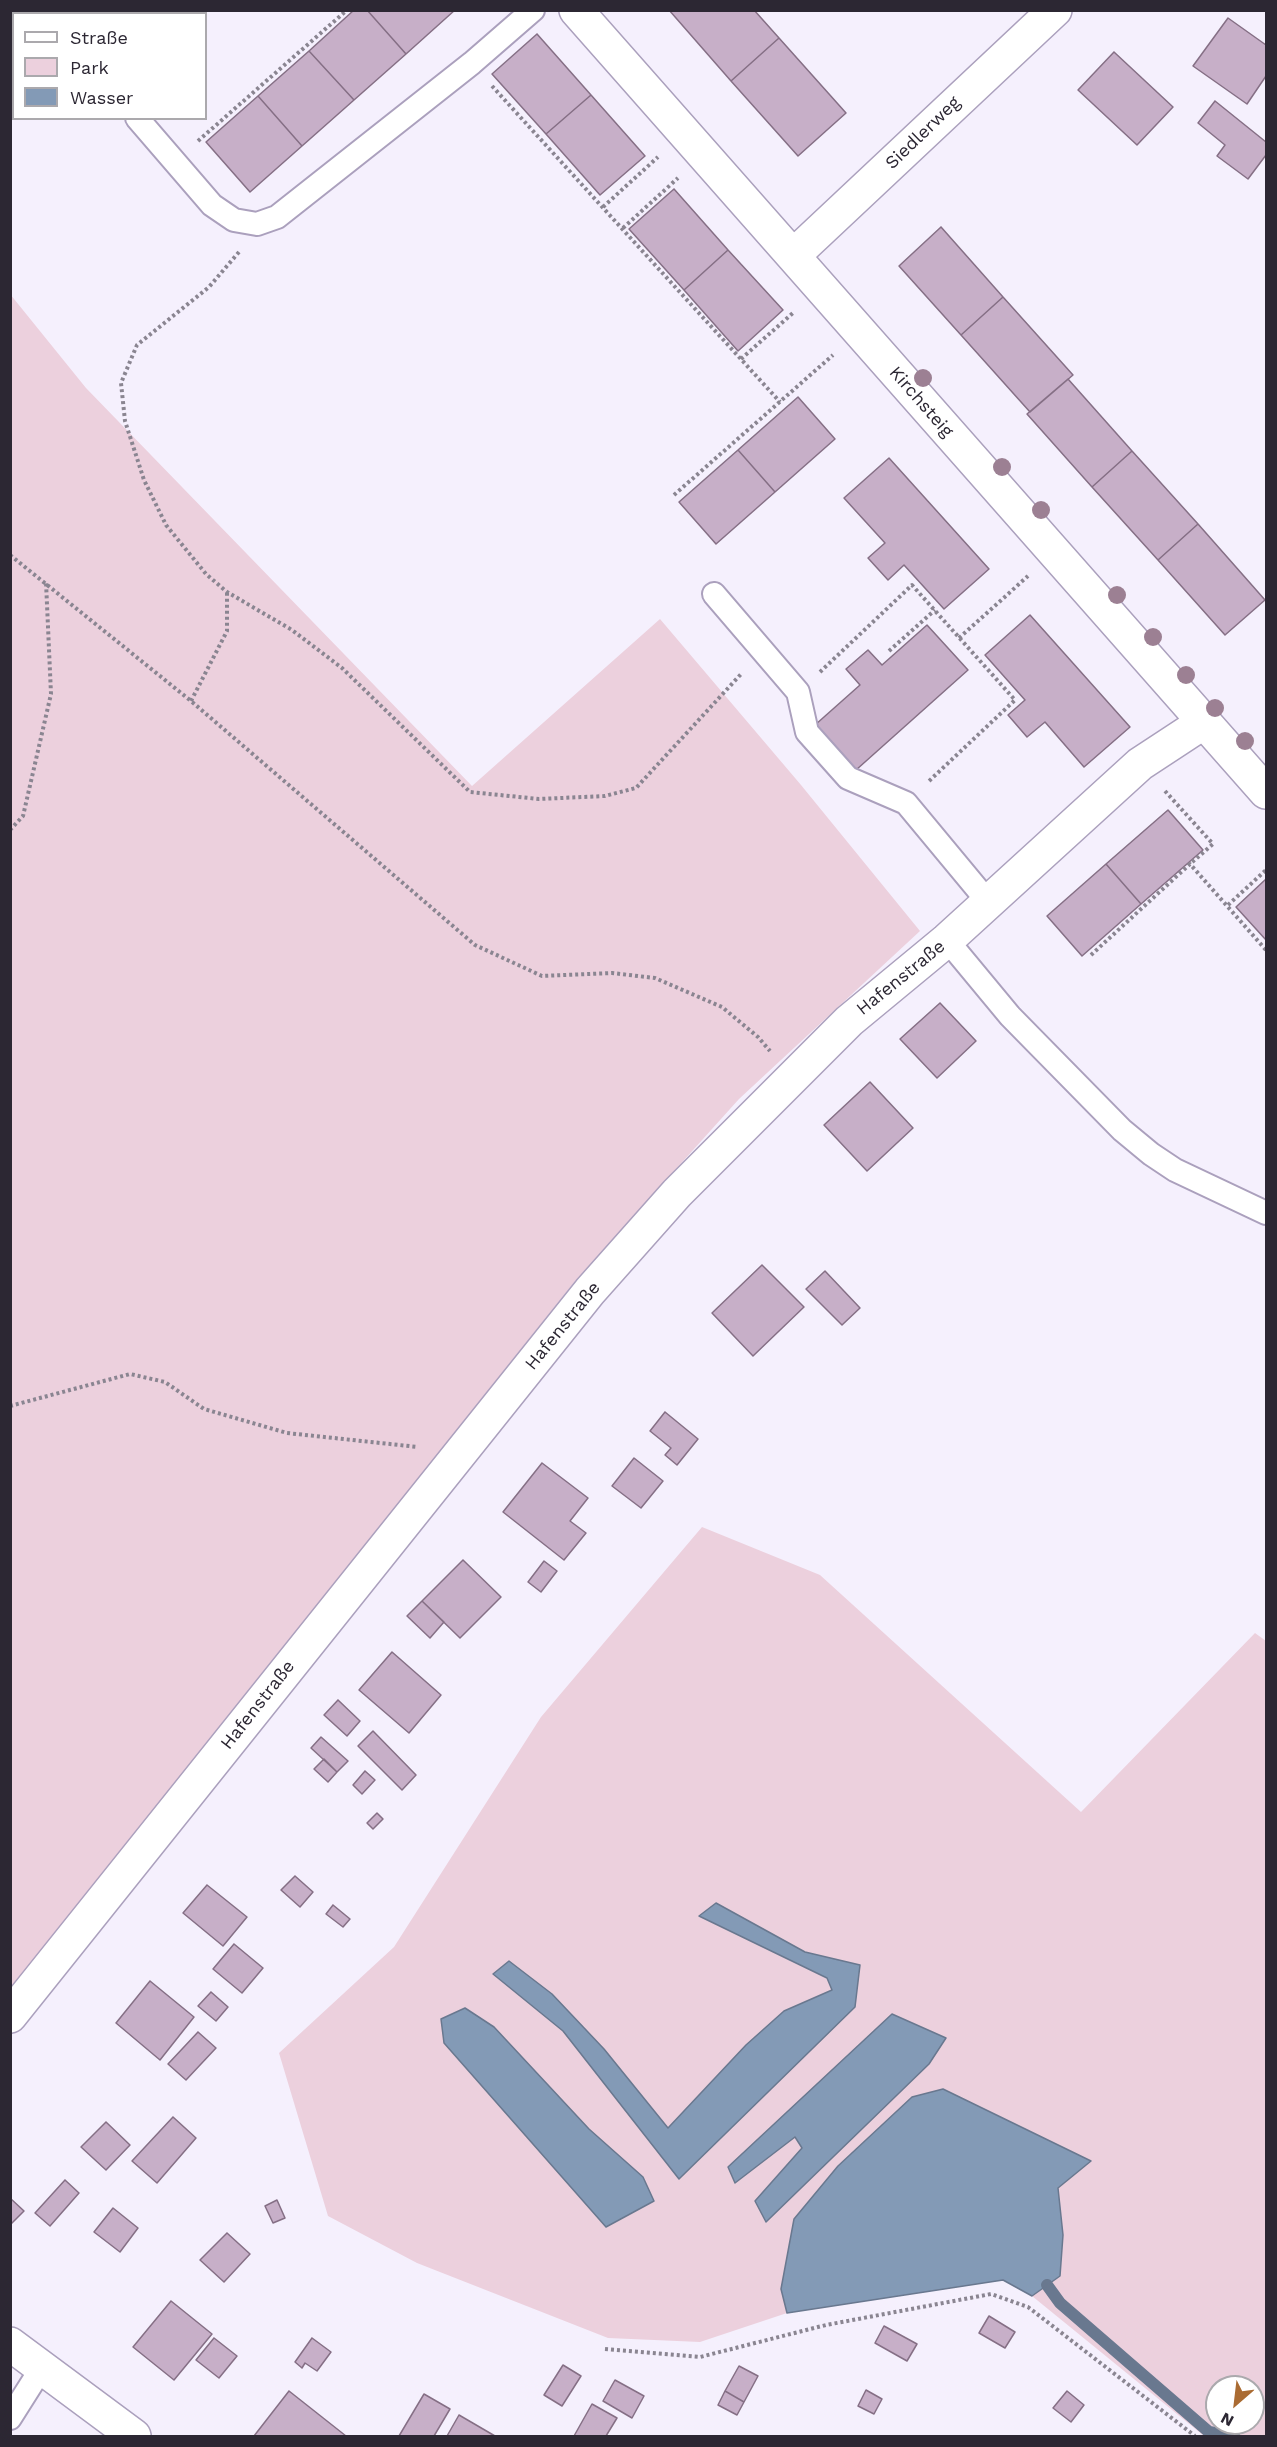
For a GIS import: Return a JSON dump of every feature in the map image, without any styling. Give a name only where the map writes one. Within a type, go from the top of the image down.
[{"type":"street","name":"Kirchsteig","points":[[576,10],[1266,792]]},
{"type":"street","name":"Siedlerweg","points":[[793,256],[1055,10]]},
{"type":"street","name":"Hafenstraße","points":[[10,2016],[590,1291],[677,1193],[849,1021],[989,903],[1140,764],[1204,722]]},
{"type":"street","points":[[10,2344],[134,2436]]},
{"type":"lane","points":[[139,120],[212,205],[234,220],[257,224],[277,217],[471,63],[533,10]]},
{"type":"lane","points":[[714,594],[798,692],[807,732],[848,778],[906,803],[989,903]]},
{"type":"lane","points":[[947,940],[1010,1016],[1122,1130],[1175,1170],[1266,1213]]},
{"type":"lane","points":[[10,2418],[41,2368]]},
{"type":"path","points":[[175,162],[347,10]]},
{"type":"path","points":[[471,63],[780,402]]},
{"type":"path","points":[[603,207],[694,145]]},
{"type":"path","points":[[623,228],[694,145]]},
{"type":"path","points":[[257,224],[237,255],[208,287],[137,345],[121,383],[125,422],[144,480],[166,525],[206,574],[227,592],[292,630],[342,668],[470,792],[507,797],[539,799],[605,796],[636,788],[727,687],[764,653]]},
{"type":"path","points":[[741,359],[820,288]]},
{"type":"path","points":[[674,495],[860,332]]},
{"type":"path","points":[[959,638],[1054,554]]},
{"type":"path","points":[[10,555],[191,701],[476,945],[542,976],[612,973],[655,978],[685,990],[722,1007],[758,1037],[791,1078]]},
{"type":"path","points":[[10,830],[23,816],[51,694],[46,582]]},
{"type":"path","points":[[798,692],[912,585],[1015,700],[906,803]]},
{"type":"path","points":[[191,701],[227,631],[227,592]]},
{"type":"path","points":[[889,651],[935,610]]},
{"type":"path","points":[[1091,956],[1213,844],[1140,764]]},
{"type":"path","points":[[1190,864],[1266,950]]},
{"type":"path","points":[[1228,905],[1266,870]]},
{"type":"path","points":[[10,1406],[130,1374],[165,1382],[204,1409],[286,1433],[461,1452]]},
{"type":"path","points":[[606,2349],[700,2357],[826,2325],[991,2294],[1028,2307],[1195,2436]]},
{"type":"green space","points":[[10,294],[86,388],[472,786],[660,619],[801,785],[920,931],[739,1099],[576,1280],[11,1990]]},
{"type":"green space","points":[[702,1527],[820,1575],[1081,1812],[1255,1633],[1266,1641],[1266,2436],[1204,2436],[1032,2296],[1060,2276],[1063,2235],[1058,2188],[1090,2161],[943,2089],[912,2097],[838,2166],[781,2289],[787,2313],[700,2342],[608,2338],[417,2263],[328,2216],[279,2053],[394,1947],[541,1717]]},
{"type":"water","points":[[716,1903],[805,1952],[860,1965],[855,2007],[679,2179],[563,2031],[493,1974],[509,1961],[552,1994],[604,2049],[668,2128],[746,2045],[784,2011],[832,1990],[827,1978],[699,1916]]},
{"type":"water","points":[[465,2008],[494,2027],[589,2129],[643,2177],[654,2201],[606,2227],[444,2043],[441,2019]]},
{"type":"water","points":[[892,2014],[946,2038],[929,2064],[766,2222],[755,2201],[802,2148],[795,2137],[735,2183],[728,2167]]},
{"type":"water","points":[[943,2089],[1091,2161],[1058,2188],[1063,2235],[1060,2276],[1032,2296],[1003,2280],[787,2313],[781,2289],[794,2219],[838,2166],[912,2097]]},
{"type":"building","points":[[75,10],[123,10],[122,12],[76,12]]},
{"type":"building","points":[[354,10],[367,10],[406,54],[354,100],[309,51]]},
{"type":"building","points":[[367,10],[455,10],[406,54]]},
{"type":"building","points":[[669,10],[754,10],[779,38],[731,81]]},
{"type":"building","points":[[1228,18],[1266,45],[1266,76],[1247,104],[1193,66]]},
{"type":"building","points":[[537,34],[591,95],[546,134],[492,74]]},
{"type":"building","points":[[779,38],[846,113],[798,156],[731,81]]},
{"type":"building","points":[[309,51],[354,100],[302,146],[258,96]]},
{"type":"building","points":[[1114,52],[1173,107],[1137,145],[1078,90]]},
{"type":"building","points":[[591,95],[645,156],[600,195],[546,134]]},
{"type":"building","points":[[258,96],[302,146],[250,192],[206,142]]},
{"type":"building","points":[[1215,101],[1266,142],[1266,155],[1248,179],[1217,156],[1225,145],[1198,123]]},
{"type":"building","points":[[674,189],[728,250],[684,290],[629,229]]},
{"type":"building","points":[[941,227],[1003,297],[961,335],[899,266]]},
{"type":"building","points":[[728,250],[783,310],[738,351],[684,290]]},
{"type":"building","points":[[1003,297],[1073,375],[1030,412],[961,335]]},
{"type":"building","points":[[1068,379],[1132,451],[1092,487],[1027,414]]},
{"type":"building","points":[[798,397],[835,439],[775,492],[738,450]]},
{"type":"building","points":[[738,450],[775,492],[716,544],[679,502]]},
{"type":"building","points":[[1132,451],[1198,524],[1158,560],[1092,487]]},
{"type":"building","points":[[889,458],[989,569],[944,609],[904,565],[888,580],[868,558],[885,543],[844,498]]},
{"type":"building","points":[[1198,524],[1265,600],[1225,635],[1158,560]]},
{"type":"building","points":[[1030,615],[1130,727],[1084,767],[1045,722],[1027,737],[1008,715],[1025,700],[985,655]]},
{"type":"building","points":[[927,625],[968,670],[856,770],[815,725],[860,685],[846,669],[868,650],[882,665]]},
{"type":"building","points":[[1168,810],[1203,850],[1141,904],[1106,864]]},
{"type":"building","points":[[1106,864],[1141,904],[1082,956],[1047,916]]},
{"type":"building","points":[[1266,879],[1266,940],[1236,907]]},
{"type":"building","points":[[940,1003],[976,1041],[937,1078],[900,1039]]},
{"type":"building","points":[[870,1082],[913,1128],[867,1171],[824,1125]]},
{"type":"building","points":[[762,1265],[804,1307],[753,1356],[712,1313]]},
{"type":"building","points":[[825,1271],[860,1308],[842,1325],[806,1289]]},
{"type":"building","points":[[665,1412],[698,1439],[677,1465],[665,1455],[671,1448],[650,1431]]},
{"type":"building","points":[[634,1458],[663,1481],[641,1508],[612,1486]]},
{"type":"building","points":[[542,1463],[588,1498],[570,1521],[586,1533],[564,1560],[503,1512]]},
{"type":"building","points":[[463,1560],[501,1597],[460,1638],[422,1601]]},
{"type":"building","points":[[544,1561],[557,1571],[541,1592],[528,1582]]},
{"type":"building","points":[[422,1601],[444,1622],[430,1638],[407,1616]]},
{"type":"building","points":[[392,1652],[441,1695],[409,1733],[359,1690]]},
{"type":"building","points":[[338,1700],[360,1721],[347,1736],[324,1715]]},
{"type":"building","points":[[373,1731],[416,1775],[402,1790],[358,1746]]},
{"type":"building","points":[[321,1737],[348,1761],[337,1772],[311,1748]]},
{"type":"building","points":[[324,1759],[337,1772],[328,1782],[314,1769]]},
{"type":"building","points":[[365,1771],[375,1780],[362,1794],[353,1785]]},
{"type":"building","points":[[377,1813],[383,1819],[373,1829],[367,1823]]},
{"type":"building","points":[[295,1876],[313,1892],[300,1907],[281,1890]]},
{"type":"building","points":[[207,1885],[247,1917],[223,1946],[183,1913]]},
{"type":"building","points":[[333,1905],[350,1919],[343,1927],[326,1914]]},
{"type":"building","points":[[234,1944],[263,1968],[242,1993],[213,1969]]},
{"type":"building","points":[[150,1981],[194,2017],[160,2060],[116,2023]]},
{"type":"building","points":[[211,1992],[228,2007],[216,2021],[198,2006]]},
{"type":"building","points":[[198,2032],[216,2048],[186,2080],[168,2064]]},
{"type":"building","points":[[173,2117],[196,2138],[157,2183],[132,2161]]},
{"type":"building","points":[[106,2122],[130,2145],[106,2170],[81,2147]]},
{"type":"building","points":[[65,2180],[79,2193],[50,2226],[35,2213]]},
{"type":"building","points":[[10,2198],[24,2211],[10,2225]]},
{"type":"building","points":[[277,2200],[285,2218],[273,2223],[265,2206]]},
{"type":"building","points":[[113,2208],[138,2228],[120,2252],[94,2232]]},
{"type":"building","points":[[227,2233],[250,2254],[224,2282],[200,2260]]},
{"type":"building","points":[[171,2301],[212,2334],[174,2380],[133,2347]]},
{"type":"building","points":[[989,2316],[1015,2332],[1005,2348],[979,2333]]},
{"type":"building","points":[[884,2326],[917,2344],[907,2361],[875,2343]]},
{"type":"building","points":[[214,2338],[237,2356],[219,2378],[196,2360]]},
{"type":"building","points":[[312,2338],[331,2352],[317,2371],[305,2363],[302,2368],[295,2362]]},
{"type":"building","points":[[563,2365],[581,2376],[562,2406],[544,2395]]},
{"type":"building","points":[[739,2366],[758,2376],[744,2402],[725,2391]]},
{"type":"building","points":[[615,2380],[644,2396],[632,2418],[603,2401]]},
{"type":"building","points":[[866,2390],[882,2399],[874,2414],[858,2406]]},
{"type":"building","points":[[289,2391],[346,2436],[254,2436]]},
{"type":"building","points":[[725,2391],[744,2402],[737,2415],[718,2405]]},
{"type":"building","points":[[1067,2391],[1084,2405],[1071,2422],[1053,2408]]},
{"type":"building","points":[[424,2394],[450,2409],[434,2436],[399,2436]]},
{"type":"building","points":[[592,2404],[617,2418],[606,2436],[574,2436]]},
{"type":"building","points":[[459,2415],[495,2436],[447,2436]]},
{"type":"waterway","points":[[1047,2285],[1060,2303],[1209,2432],[1234,2436]]}]
